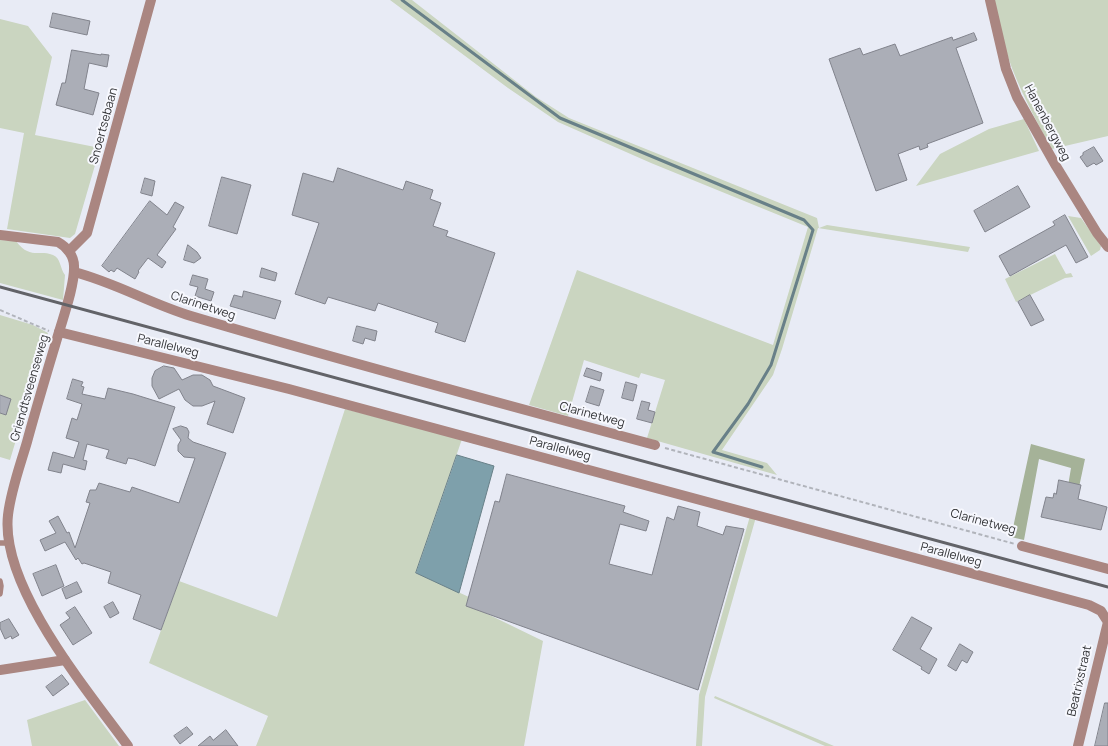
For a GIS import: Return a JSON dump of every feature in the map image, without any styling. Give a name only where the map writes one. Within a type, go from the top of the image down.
[{"type":"street","name":"Snoertsebaan","points":[[69,251],[87,233],[151,0]]},
{"type":"street","name":"Hanenbergweg","points":[[990,0],[1006,69],[1017,97],[1097,234],[1108,246]]},
{"type":"street","points":[[0,235],[58,242],[69,251]]},
{"type":"street","name":"Griendtsveenseweg","points":[[69,251],[74,262],[74,272],[59,332],[12,494],[4,543],[11,554],[26,594],[38,618],[65,660],[128,746]]},
{"type":"street","name":"Clarinetweg","points":[[74,272],[94,277],[140,298],[186,315],[655,445]]},
{"type":"street","name":"Parallelweg","points":[[59,332],[289,389],[1089,605],[1101,611],[1108,622]]},
{"type":"street","name":"Clarinetweg","points":[[1022,546],[1108,569]]},
{"type":"street","name":"Beatrixstraat","points":[[1078,746],[1108,622]]},
{"type":"street","points":[[0,670],[65,660]]},
{"type":"lane","points":[[0,581],[0,594]]},
{"type":"path","points":[[0,310],[47,331],[59,332]]},
{"type":"path","name":"Clarinetweg","points":[[655,445],[1022,546]]},
{"type":"green space","points":[[390,0],[412,0],[536,97],[569,118],[817,218],[819,228],[827,225],[970,247],[968,252],[818,228],[773,375],[722,450],[767,463],[777,475],[647,438],[665,380],[641,373],[639,378],[584,360],[568,416],[529,405],[577,270],[773,345],[808,227],[651,163],[558,122],[508,88]]},
{"type":"green space","points":[[994,0],[1108,0],[1108,136],[1052,149],[1012,69]]},
{"type":"green space","points":[[0,19],[28,26],[52,57],[35,135],[100,148],[75,234],[70,238],[7,229],[24,133],[0,128]]},
{"type":"green space","points":[[1024,119],[1039,151],[916,186],[940,154],[989,129]]},
{"type":"green space","points":[[1068,216],[1081,218],[1101,246],[1100,250],[1091,256]]},
{"type":"green space","points":[[0,240],[16,241],[21,247],[30,252],[48,253],[56,256],[65,275],[63,300],[0,283]]},
{"type":"green space","points":[[1055,254],[1066,274],[1071,273],[1073,277],[1065,278],[1016,302],[1005,279]]},
{"type":"green space","points":[[0,315],[33,325],[48,333],[10,460],[0,457]]},
{"type":"green space","points":[[345,409],[462,439],[416,573],[469,597],[467,604],[543,641],[524,746],[256,746],[268,716],[149,663],[179,581],[277,617]]},
{"type":"green space","points":[[1031,444],[1085,459],[1078,492],[1067,492],[1071,468],[1039,459],[1024,540],[1011,537]]},
{"type":"green space","points":[[750,516],[756,517],[705,697],[702,746],[696,746],[699,695]]},
{"type":"green space","points":[[715,696],[834,746],[825,746],[714,698]]},
{"type":"green space","points":[[85,700],[119,746],[32,746],[27,720]]},
{"type":"water","points":[[457,455],[494,466],[459,593],[416,573]]},
{"type":"building","points":[[53,13],[90,21],[87,35],[50,27]]},
{"type":"building","points":[[974,33],[977,40],[956,48],[983,123],[927,144],[928,147],[920,150],[919,146],[898,154],[907,180],[876,191],[829,59],[860,48],[863,55],[895,44],[900,56],[952,37],[953,40]]},
{"type":"building","points":[[72,50],[109,55],[107,67],[89,63],[84,89],[99,93],[93,115],[56,105],[62,83],[65,83]]},
{"type":"building","points":[[1094,147],[1103,161],[1087,167],[1080,157],[1083,153]]},
{"type":"building","points":[[338,168],[403,190],[406,181],[433,190],[430,199],[441,203],[433,226],[448,231],[446,236],[495,253],[465,342],[435,332],[438,323],[378,303],[375,311],[328,297],[325,304],[295,294],[319,223],[292,215],[303,173],[333,182]]},
{"type":"building","points":[[222,177],[251,185],[237,234],[209,226]]},
{"type":"building","points":[[145,178],[155,181],[152,196],[141,193]]},
{"type":"building","points":[[1018,186],[1030,207],[985,232],[974,211]]},
{"type":"building","points":[[150,201],[167,215],[175,202],[184,207],[173,227],[176,229],[157,255],[166,262],[162,268],[148,258],[138,271],[135,279],[117,268],[114,272],[111,270],[109,272],[102,266]]},
{"type":"building","points":[[1065,215],[1088,257],[1076,263],[1066,245],[1010,276],[999,256],[1055,225],[1053,222]]},
{"type":"building","points":[[188,245],[201,258],[194,263],[184,260]]},
{"type":"building","points":[[262,268],[277,273],[275,281],[260,277]]},
{"type":"building","points":[[193,275],[208,279],[205,289],[214,292],[211,301],[195,296],[198,287],[190,285]]},
{"type":"building","points":[[244,291],[281,301],[275,319],[230,306],[234,295],[242,297]]},
{"type":"building","points":[[1030,295],[1044,320],[1031,326],[1018,302]]},
{"type":"building","points":[[357,326],[377,331],[375,341],[365,338],[363,344],[353,341]]},
{"type":"building","points":[[164,366],[174,368],[182,380],[193,375],[202,375],[210,380],[213,386],[245,398],[233,433],[207,424],[215,401],[202,406],[193,406],[185,400],[179,389],[159,399],[152,386],[152,378],[155,371]]},
{"type":"building","points":[[587,368],[602,373],[600,381],[584,376]]},
{"type":"building","points":[[73,379],[83,382],[81,386],[84,387],[82,394],[105,399],[108,388],[175,407],[155,466],[128,458],[126,464],[106,458],[109,450],[87,444],[83,460],[87,461],[85,470],[63,464],[61,473],[48,470],[53,452],[74,458],[79,442],[66,438],[72,418],[77,420],[82,404],[67,399]]},
{"type":"building","points":[[626,382],[637,385],[633,401],[622,398]]},
{"type":"building","points":[[591,386],[604,390],[599,406],[586,402]]},
{"type":"building","points":[[0,395],[11,399],[6,415],[0,413]]},
{"type":"building","points":[[642,401],[650,403],[648,410],[655,412],[652,423],[637,419]]},
{"type":"building","points":[[181,426],[187,428],[189,432],[188,438],[193,442],[226,453],[161,630],[133,619],[141,595],[108,583],[111,572],[82,564],[78,558],[76,560],[65,542],[45,551],[40,540],[56,533],[49,521],[58,516],[67,533],[69,532],[75,548],[90,503],[86,502],[90,490],[96,490],[99,483],[130,492],[132,487],[179,503],[195,458],[184,457],[178,451],[178,445],[181,440],[173,429]]},
{"type":"building","points":[[507,474],[625,506],[623,512],[649,521],[646,531],[620,524],[609,564],[652,575],[667,517],[674,520],[678,506],[700,512],[697,526],[723,535],[726,526],[744,529],[698,690],[466,606],[495,501],[499,502]]},
{"type":"building","points":[[1059,480],[1081,485],[1078,499],[1107,507],[1101,530],[1041,517],[1046,497],[1053,498],[1054,493],[1056,494]]},
{"type":"building","points":[[56,565],[64,586],[42,596],[33,574]]},
{"type":"building","points":[[77,582],[82,592],[66,599],[62,589]]},
{"type":"building","points":[[113,602],[119,613],[110,618],[104,607]]},
{"type":"building","points":[[75,607],[92,633],[73,645],[60,625],[70,618],[66,613]]},
{"type":"building","points":[[912,617],[932,628],[920,649],[937,659],[929,674],[921,669],[922,667],[893,650]]},
{"type":"building","points":[[9,619],[19,635],[12,639],[11,636],[5,639],[0,623]]},
{"type":"building","points":[[960,644],[973,652],[967,663],[962,660],[956,671],[948,666]]},
{"type":"building","points":[[62,675],[69,684],[53,696],[46,687]]},
{"type":"building","points":[[1105,703],[1108,703],[1108,746],[1095,746]]},
{"type":"building","points":[[187,727],[193,734],[180,744],[174,736]]},
{"type":"building","points":[[226,730],[238,746],[198,746],[210,736],[213,740]]},
{"type":"waterway","points":[[402,0],[560,118],[804,220],[813,230],[771,365],[748,404],[713,452],[762,467]]},
{"type":"railway","points":[[0,287],[1108,587]]}]
